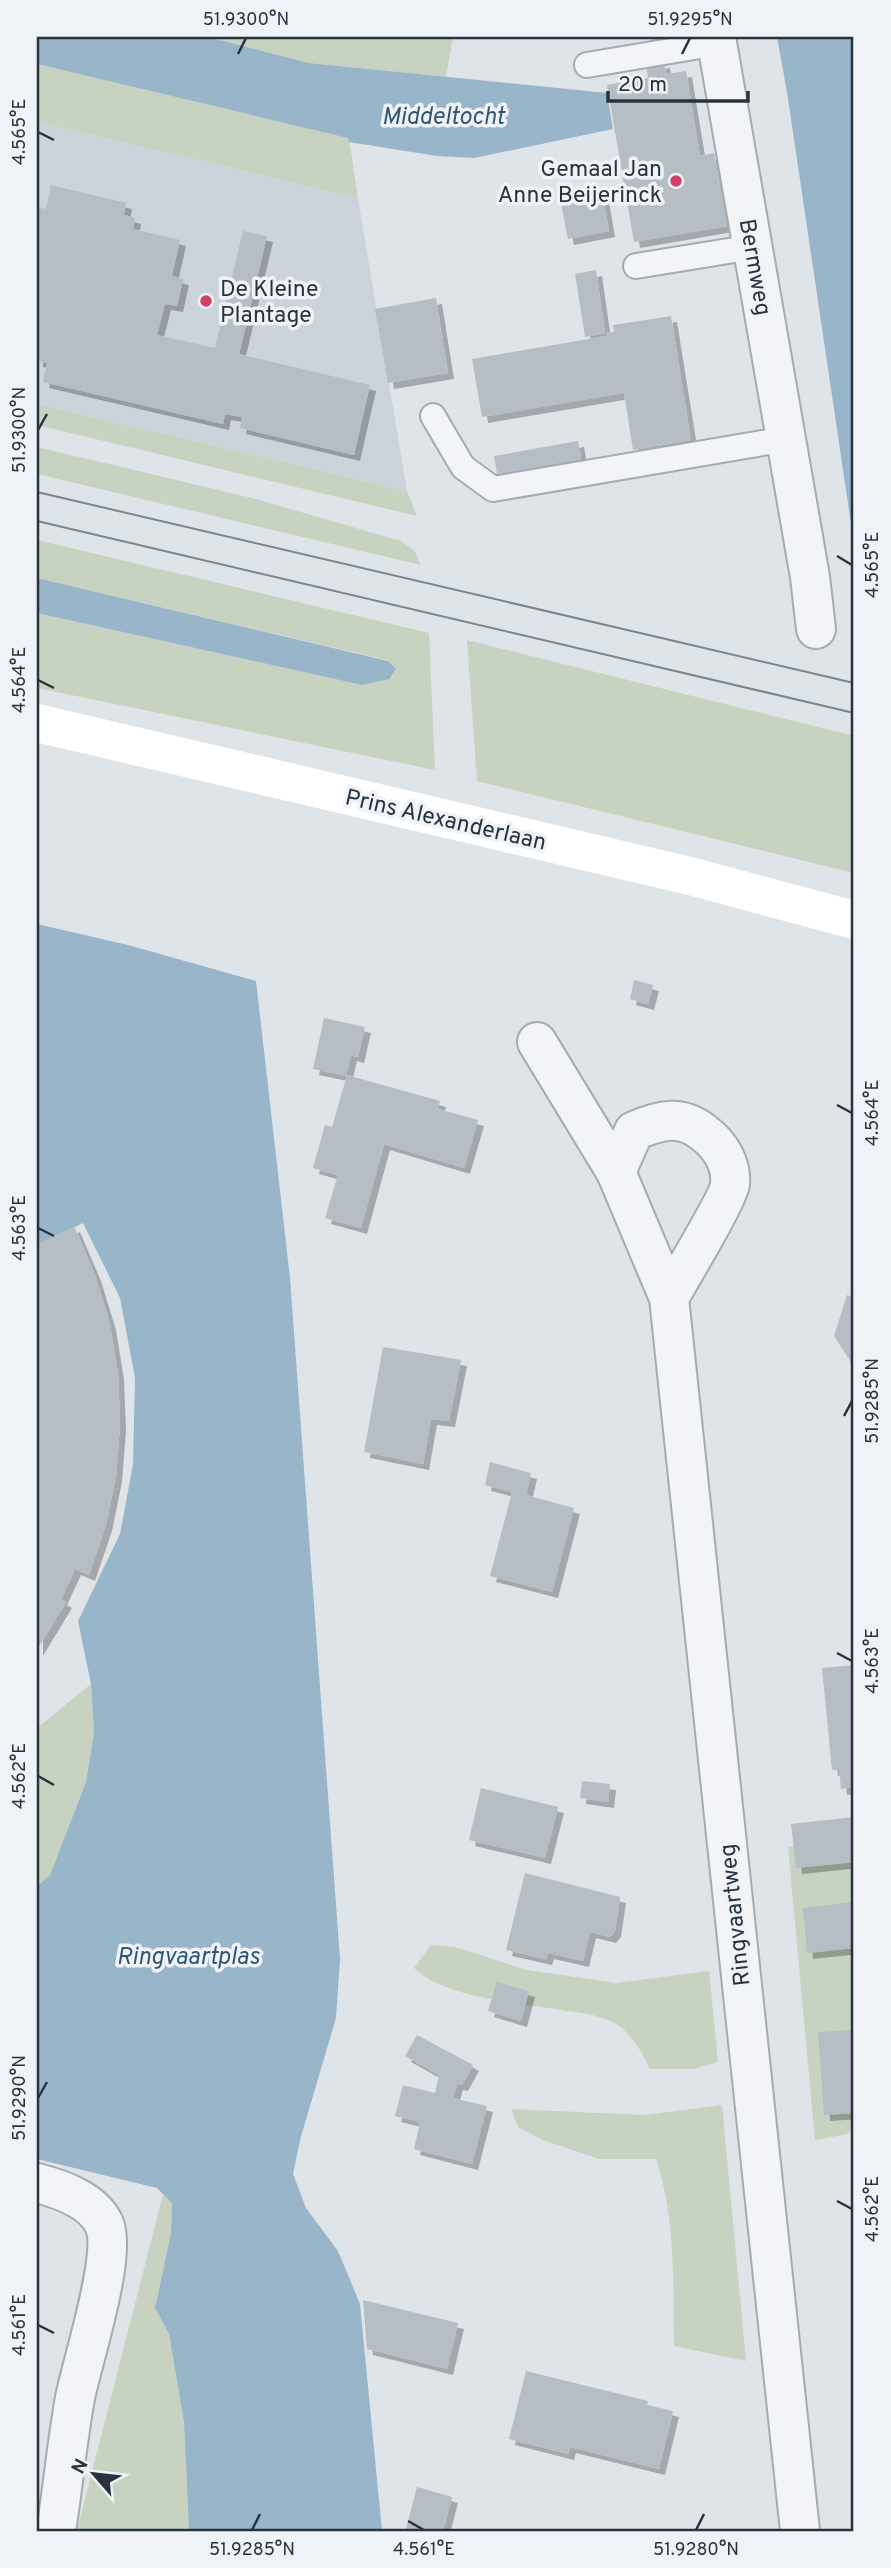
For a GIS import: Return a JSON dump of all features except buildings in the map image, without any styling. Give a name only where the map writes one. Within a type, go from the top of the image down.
[{"type":"main road","name":"Prins Alexanderlaan","points":[[37,723],[690,876],[854,920]]},
{"type":"street","name":"Bermweg","points":[[717,40],[796,497],[816,629]]},
{"type":"street","name":"Ringvaartweg","points":[[537,1042],[616,1172],[668,1298],[800,2531]]},
{"type":"street","points":[[616,1172],[634,1130],[661,1119],[685,1121],[705,1133],[726,1157],[730,1185],[668,1298]]},
{"type":"street","points":[[37,2183],[59,2189],[90,2207],[105,2225],[106,2263],[75,2399],[56,2531]]},
{"type":"lane","points":[[587,65],[717,40]]},
{"type":"lane","points":[[636,266],[753,247]]},
{"type":"lane","points":[[433,416],[463,467],[493,489],[786,439]]},
{"type":"shaded area","name":"De Kleine Plantage","points":[[37,122],[358,198],[407,491],[37,404]]},
{"type":"green space","points":[[208,37],[453,37],[446,77],[309,63]]},
{"type":"green space","points":[[37,64],[349,138],[358,198],[37,122]]},
{"type":"green space","points":[[37,404],[407,491],[417,516],[37,425]]},
{"type":"green space","points":[[37,447],[252,498],[401,541],[414,550],[421,565],[37,474]]},
{"type":"green space","points":[[37,540],[429,633],[435,770],[37,688],[37,613],[362,685],[396,670],[387,660],[37,578]]},
{"type":"green space","points":[[467,640],[854,736],[854,873],[477,781]]},
{"type":"green space","points":[[91,1684],[94,1733],[86,1782],[50,1875],[37,1887],[37,1728]]},
{"type":"green space","points":[[854,1843],[854,2128],[848,2134],[815,2140],[788,1847]]},
{"type":"green space","points":[[431,1945],[455,1947],[527,1970],[617,1983],[709,1971],[718,2062],[693,2069],[650,2069],[629,2035],[607,2020],[587,2014],[486,1998],[445,1987],[414,1968]]},
{"type":"green space","points":[[722,2105],[746,2361],[674,2346],[670,2228],[656,2159],[599,2159],[543,2140],[518,2127],[511,2109],[645,2115]]},
{"type":"green space","points":[[163,2194],[172,2203],[171,2233],[155,2308],[169,2334],[184,2422],[189,2531],[77,2531]]},
{"type":"water","name":"Middeltocht","points":[[37,37],[208,37],[309,63],[607,93],[613,129],[474,158],[437,156],[349,142],[348,138],[37,64]]},
{"type":"water","points":[[777,37],[854,37],[854,544],[787,92]]},
{"type":"water","points":[[37,578],[388,661],[396,669],[389,679],[362,685],[37,613]]},
{"type":"water","name":"Ringvaartplas","points":[[37,924],[128,945],[256,981],[290,1278],[340,1959],[336,2018],[300,2140],[293,2174],[306,2208],[338,2251],[360,2304],[382,2531],[189,2531],[184,2422],[169,2334],[155,2308],[171,2233],[172,2203],[157,2188],[37,2159],[37,1887],[50,1875],[86,1782],[94,1733],[91,1684],[78,1621],[120,1534],[133,1464],[135,1378],[120,1298],[83,1223],[37,1245]]},
{"type":"tram line","points":[[37,492],[854,683]]},
{"type":"tram line","points":[[37,521],[854,713]]},
{"type":"place","name":"Gemaal Jan Anne Beijerinck","points":[[676,181]]},
{"type":"place","name":"De Kleine Plantage","points":[[206,301]]}]
